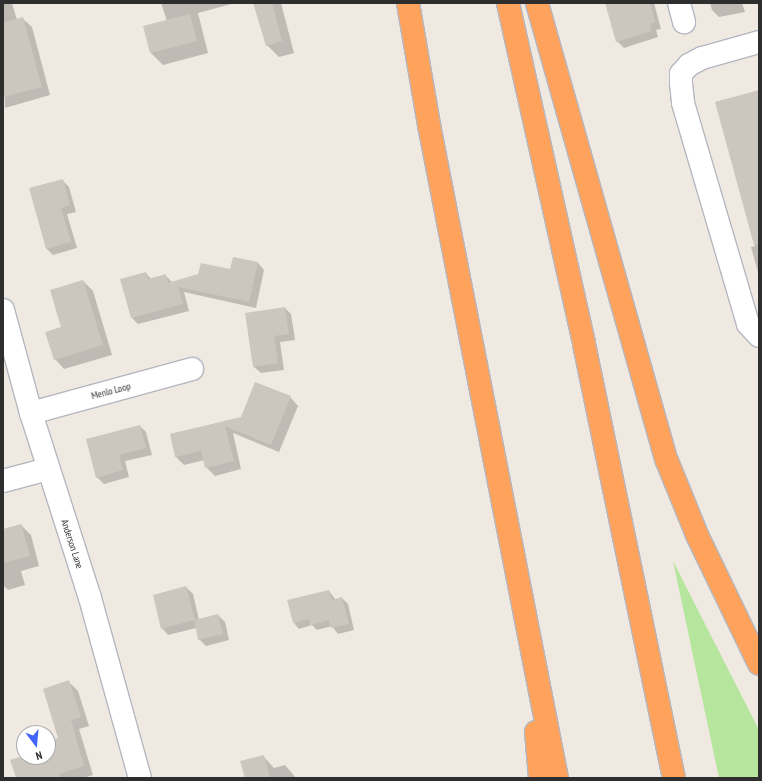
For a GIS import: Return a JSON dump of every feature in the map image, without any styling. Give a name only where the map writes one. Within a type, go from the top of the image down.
[{"type":"highway","points":[[408,3],[557,778]]},
{"type":"highway","points":[[508,3],[584,344],[674,778]]},
{"type":"highway","points":[[537,3],[667,461],[697,535],[759,664]]},
{"type":"highway","points":[[526,623],[540,778]]},
{"type":"street","points":[[759,42],[702,58],[690,65],[681,74],[683,103],[748,324],[759,336]]},
{"type":"street","name":"Anderson Lane","points":[[3,310],[30,413],[90,598],[140,778]]},
{"type":"street","name":"Menlo Loop","points":[[30,413],[192,369]]},
{"type":"street","points":[[3,481],[48,469]]},
{"type":"green space","points":[[673,561],[759,730],[759,778],[719,778]]},
{"type":"building","points":[[253,3],[272,3],[282,41],[266,46]]},
{"type":"building","points":[[605,3],[650,3],[655,22],[650,24],[652,31],[616,42]]},
{"type":"building","points":[[190,14],[197,41],[150,53],[143,26]]},
{"type":"building","points":[[23,17],[42,87],[3,97],[3,23]]},
{"type":"building","points":[[759,90],[759,244],[754,245],[715,102]]},
{"type":"building","points":[[63,179],[70,205],[61,208],[71,242],[46,249],[29,188]]},
{"type":"building","points":[[233,257],[258,262],[249,302],[178,287],[183,304],[131,318],[120,279],[146,272],[148,279],[166,274],[168,283],[198,274],[201,263],[230,269]]},
{"type":"building","points":[[83,280],[103,345],[54,360],[45,332],[61,327],[50,290]]},
{"type":"building","points":[[285,307],[289,334],[274,336],[278,363],[253,367],[245,313]]},
{"type":"building","points":[[255,382],[291,396],[271,445],[225,426],[234,461],[205,468],[201,451],[175,457],[170,434],[241,417]]},
{"type":"building","points":[[140,425],[146,448],[119,455],[123,470],[96,478],[86,439]]},
{"type":"building","points":[[21,524],[30,556],[3,563],[3,529]]},
{"type":"building","points":[[186,586],[195,620],[218,614],[223,634],[198,640],[194,620],[161,629],[153,595]]},
{"type":"building","points":[[329,590],[332,600],[342,597],[349,624],[331,628],[329,620],[310,625],[309,619],[293,623],[287,600]]},
{"type":"building","points":[[69,680],[81,717],[71,720],[84,766],[59,774],[60,778],[16,778],[10,760],[16,758],[16,765],[56,765],[56,739],[58,738],[56,725],[54,725],[43,689]]},
{"type":"building","points":[[264,755],[270,778],[245,778],[240,761]]}]
